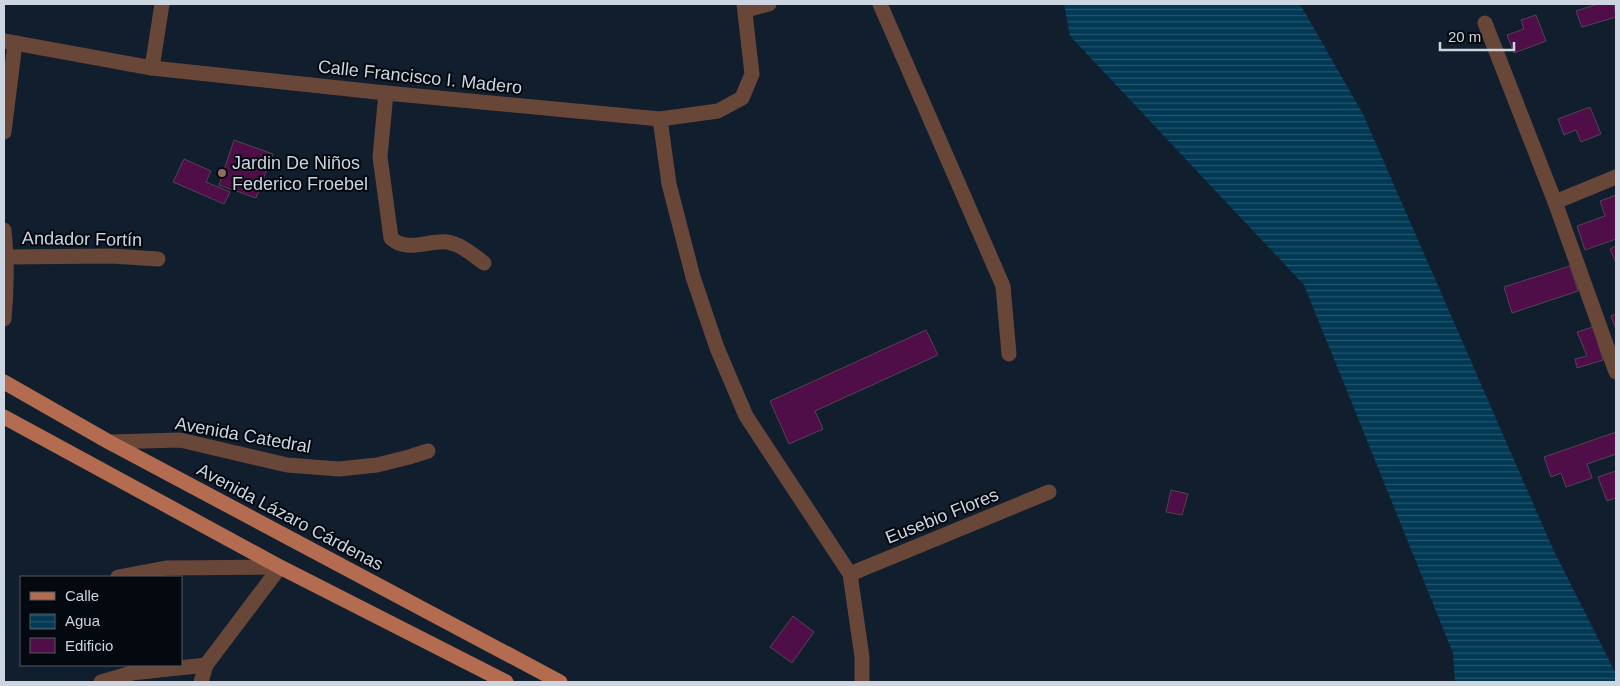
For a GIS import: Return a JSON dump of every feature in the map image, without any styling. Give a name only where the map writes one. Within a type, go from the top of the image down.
[{"type":"main road","name":"Avenida Lázaro Cárdenas","points":[[4,382],[109,442],[560,682]]},
{"type":"main road","points":[[4,416],[280,567],[506,682]]},
{"type":"street","points":[[152,68],[162,4]]},
{"type":"street","points":[[745,7],[769,4]]},
{"type":"street","points":[[880,4],[1003,286],[1009,354]]},
{"type":"street","name":"Calle Francisco I. Madero","points":[[9,42],[152,68],[386,93],[660,119],[718,111],[742,98],[752,74],[745,7]]},
{"type":"street","points":[[1485,23],[1554,202],[1616,372]]},
{"type":"street","points":[[4,132],[9,42]]},
{"type":"street","points":[[386,93],[380,157],[391,238],[398,245],[408,246],[446,242],[457,244],[484,263]]},
{"type":"street","points":[[660,119],[669,184],[693,277],[717,348],[746,416],[850,574],[862,657],[862,682]]},
{"type":"street","points":[[1554,202],[1616,176]]},
{"type":"street","points":[[4,230],[7,293],[4,319]]},
{"type":"street","name":"Andador Fortín","points":[[6,257],[112,256],[158,259]]},
{"type":"street","name":"Avenida Catedral","points":[[109,442],[180,440],[287,464],[339,468],[377,465],[428,451]]},
{"type":"street","name":"Eusebio Flores","points":[[850,574],[1049,492]]},
{"type":"street","points":[[123,576],[166,568],[280,567]]},
{"type":"street","points":[[201,682],[206,665],[280,567]]},
{"type":"street","points":[[100,682],[132,673],[206,665]]},
{"type":"water","points":[[1064,4],[1300,4],[1363,114],[1553,549],[1616,674],[1616,682],[1455,682],[1453,653],[1304,285],[1070,36]]},
{"type":"building","points":[[1598,4],[1614,4],[1616,17],[1582,27],[1576,11]]},
{"type":"building","points":[[1536,15],[1546,41],[1514,53],[1507,35],[1524,29],[1521,20]]},
{"type":"building","points":[[1590,107],[1601,134],[1581,142],[1576,130],[1564,135],[1558,119]]},
{"type":"building","points":[[234,140],[273,154],[256,198],[219,185]]},
{"type":"building","points":[[184,159],[211,171],[206,182],[230,192],[224,204],[173,182]]},
{"type":"building","points":[[1616,195],[1616,239],[1585,250],[1577,226],[1605,216],[1600,201]]},
{"type":"building","points":[[1616,246],[1616,263],[1610,249]]},
{"type":"building","points":[[1570,266],[1578,291],[1512,313],[1504,287]]},
{"type":"building","points":[[1616,314],[1616,329],[1611,316]]},
{"type":"building","points":[[1596,326],[1603,360],[1577,368],[1575,359],[1587,356],[1577,332]]},
{"type":"building","points":[[926,330],[938,355],[815,411],[823,429],[789,444],[770,401]]},
{"type":"building","points":[[1616,432],[1616,454],[1587,464],[1592,478],[1566,487],[1561,473],[1551,477],[1544,457]]},
{"type":"building","points":[[1616,471],[1616,498],[1607,501],[1598,477]]},
{"type":"building","points":[[1171,490],[1188,494],[1182,515],[1166,512]]},
{"type":"building","points":[[793,616],[814,632],[792,663],[770,647]]},
{"type":"place","name":"Jardin De Niños Federico Froebel","points":[[222,173]]}]
